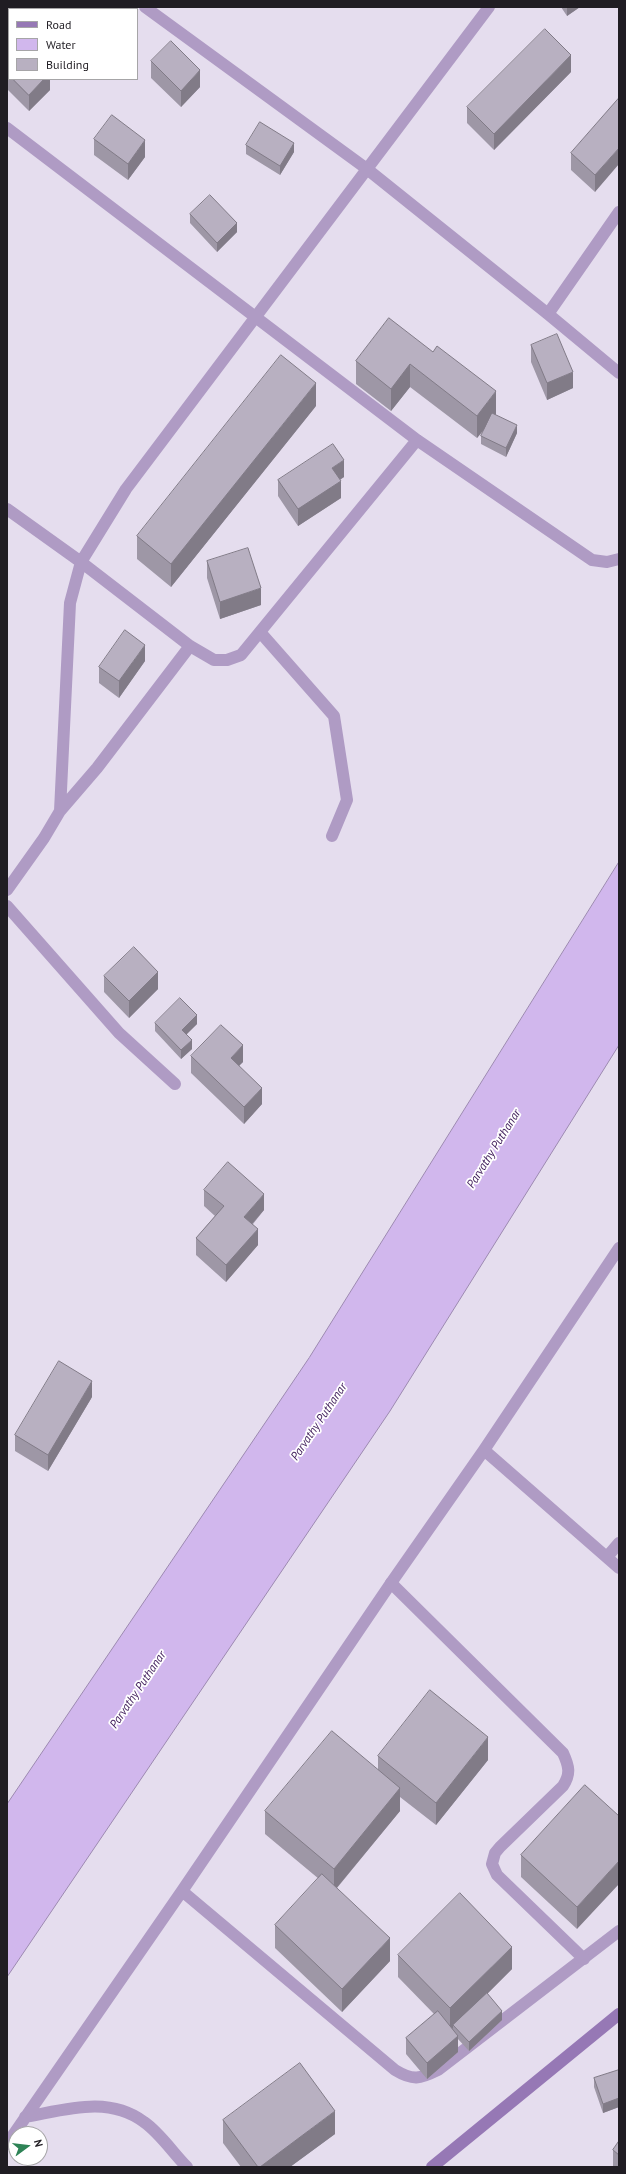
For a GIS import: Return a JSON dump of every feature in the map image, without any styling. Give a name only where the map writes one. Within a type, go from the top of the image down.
[{"type":"main road","points":[[432,2167],[619,2014]]},
{"type":"street","points":[[145,7],[367,169],[619,373]]},
{"type":"street","points":[[60,811],[70,603],[81,562],[126,489],[489,7]]},
{"type":"street","points":[[7,128],[417,440],[592,560],[608,562],[619,559]]},
{"type":"street","points":[[548,314],[619,212]]},
{"type":"street","points":[[7,509],[81,562],[190,646],[214,660],[227,660],[241,655],[417,440]]},
{"type":"street","points":[[260,632],[334,716],[347,800],[332,836]]},
{"type":"street","points":[[7,890],[44,838],[60,811],[97,768],[190,646]]},
{"type":"street","points":[[7,906],[118,1033],[175,1084]]},
{"type":"street","points":[[7,2144],[182,1891],[391,1583],[484,1450],[619,1248]]},
{"type":"street","points":[[484,1450],[619,1568]]},
{"type":"street","points":[[607,1557],[619,1543]]},
{"type":"street","points":[[391,1583],[563,1753],[569,1765],[568,1777],[563,1786],[500,1847],[495,1853],[492,1864],[497,1875],[584,1959]]},
{"type":"street","points":[[182,1891],[405,2076],[421,2079],[438,2070],[619,1931]]},
{"type":"street","points":[[25,2117],[87,2106],[102,2106],[120,2109],[145,2122],[187,2167]]},
{"type":"water","name":"Parvathy Puthanar","points":[[619,862],[619,1045],[390,1411],[7,1977],[7,1804],[309,1358]]},
{"type":"building","points":[[545,29],[571,55],[494,134],[467,107]]},
{"type":"building","points":[[171,41],[200,70],[181,91],[151,61]]},
{"type":"building","points":[[8,56],[8,74],[7,73]]},
{"type":"building","points":[[14,80],[43,80],[29,95]]},
{"type":"building","points":[[619,98],[619,148],[595,175],[571,153]]},
{"type":"building","points":[[112,115],[145,140],[128,164],[94,139]]},
{"type":"building","points":[[260,122],[294,143],[280,166],[246,145]]},
{"type":"building","points":[[210,195],[237,223],[217,243],[190,214]]},
{"type":"building","points":[[389,318],[433,352],[437,346],[496,391],[477,416],[410,364],[391,389],[356,361]]},
{"type":"building","points":[[557,334],[573,372],[547,383],[531,345]]},
{"type":"building","points":[[281,355],[316,383],[171,564],[137,536]]},
{"type":"building","points":[[492,413],[517,425],[506,448],[481,436]]},
{"type":"building","points":[[333,444],[344,460],[332,468],[341,481],[298,509],[278,480]]},
{"type":"building","points":[[248,548],[261,588],[220,602],[207,561]]},
{"type":"building","points":[[125,630],[145,645],[119,681],[99,667]]},
{"type":"building","points":[[134,947],[158,972],[129,1001],[104,976]]},
{"type":"building","points":[[180,998],[197,1015],[182,1030],[192,1040],[181,1050],[155,1023]]},
{"type":"building","points":[[221,1025],[243,1045],[231,1058],[262,1088],[244,1107],[191,1056]]},
{"type":"building","points":[[228,1162],[264,1194],[244,1217],[258,1229],[226,1265],[196,1238],[224,1206],[204,1190]]},
{"type":"building","points":[[59,1361],[92,1381],[48,1455],[15,1435]]},
{"type":"building","points":[[430,1690],[488,1737],[436,1803],[378,1756]]},
{"type":"building","points":[[332,1731],[400,1788],[334,1869],[265,1811]]},
{"type":"building","points":[[585,1785],[619,1816],[619,1861],[577,1907],[521,1855]]},
{"type":"building","points":[[322,1874],[390,1938],[342,1989],[275,1925]]},
{"type":"building","points":[[460,1893],[512,1947],[450,2008],[398,1955]]},
{"type":"building","points":[[487,1993],[502,2011],[469,2042],[453,2025]]},
{"type":"building","points":[[438,2011],[458,2036],[427,2063],[406,2038]]},
{"type":"building","points":[[300,2063],[335,2111],[258,2167],[223,2120]]},
{"type":"building","points":[[619,2070],[619,2098],[603,2104],[594,2078]]},
{"type":"building","points":[[619,2141],[619,2155],[613,2150]]}]
